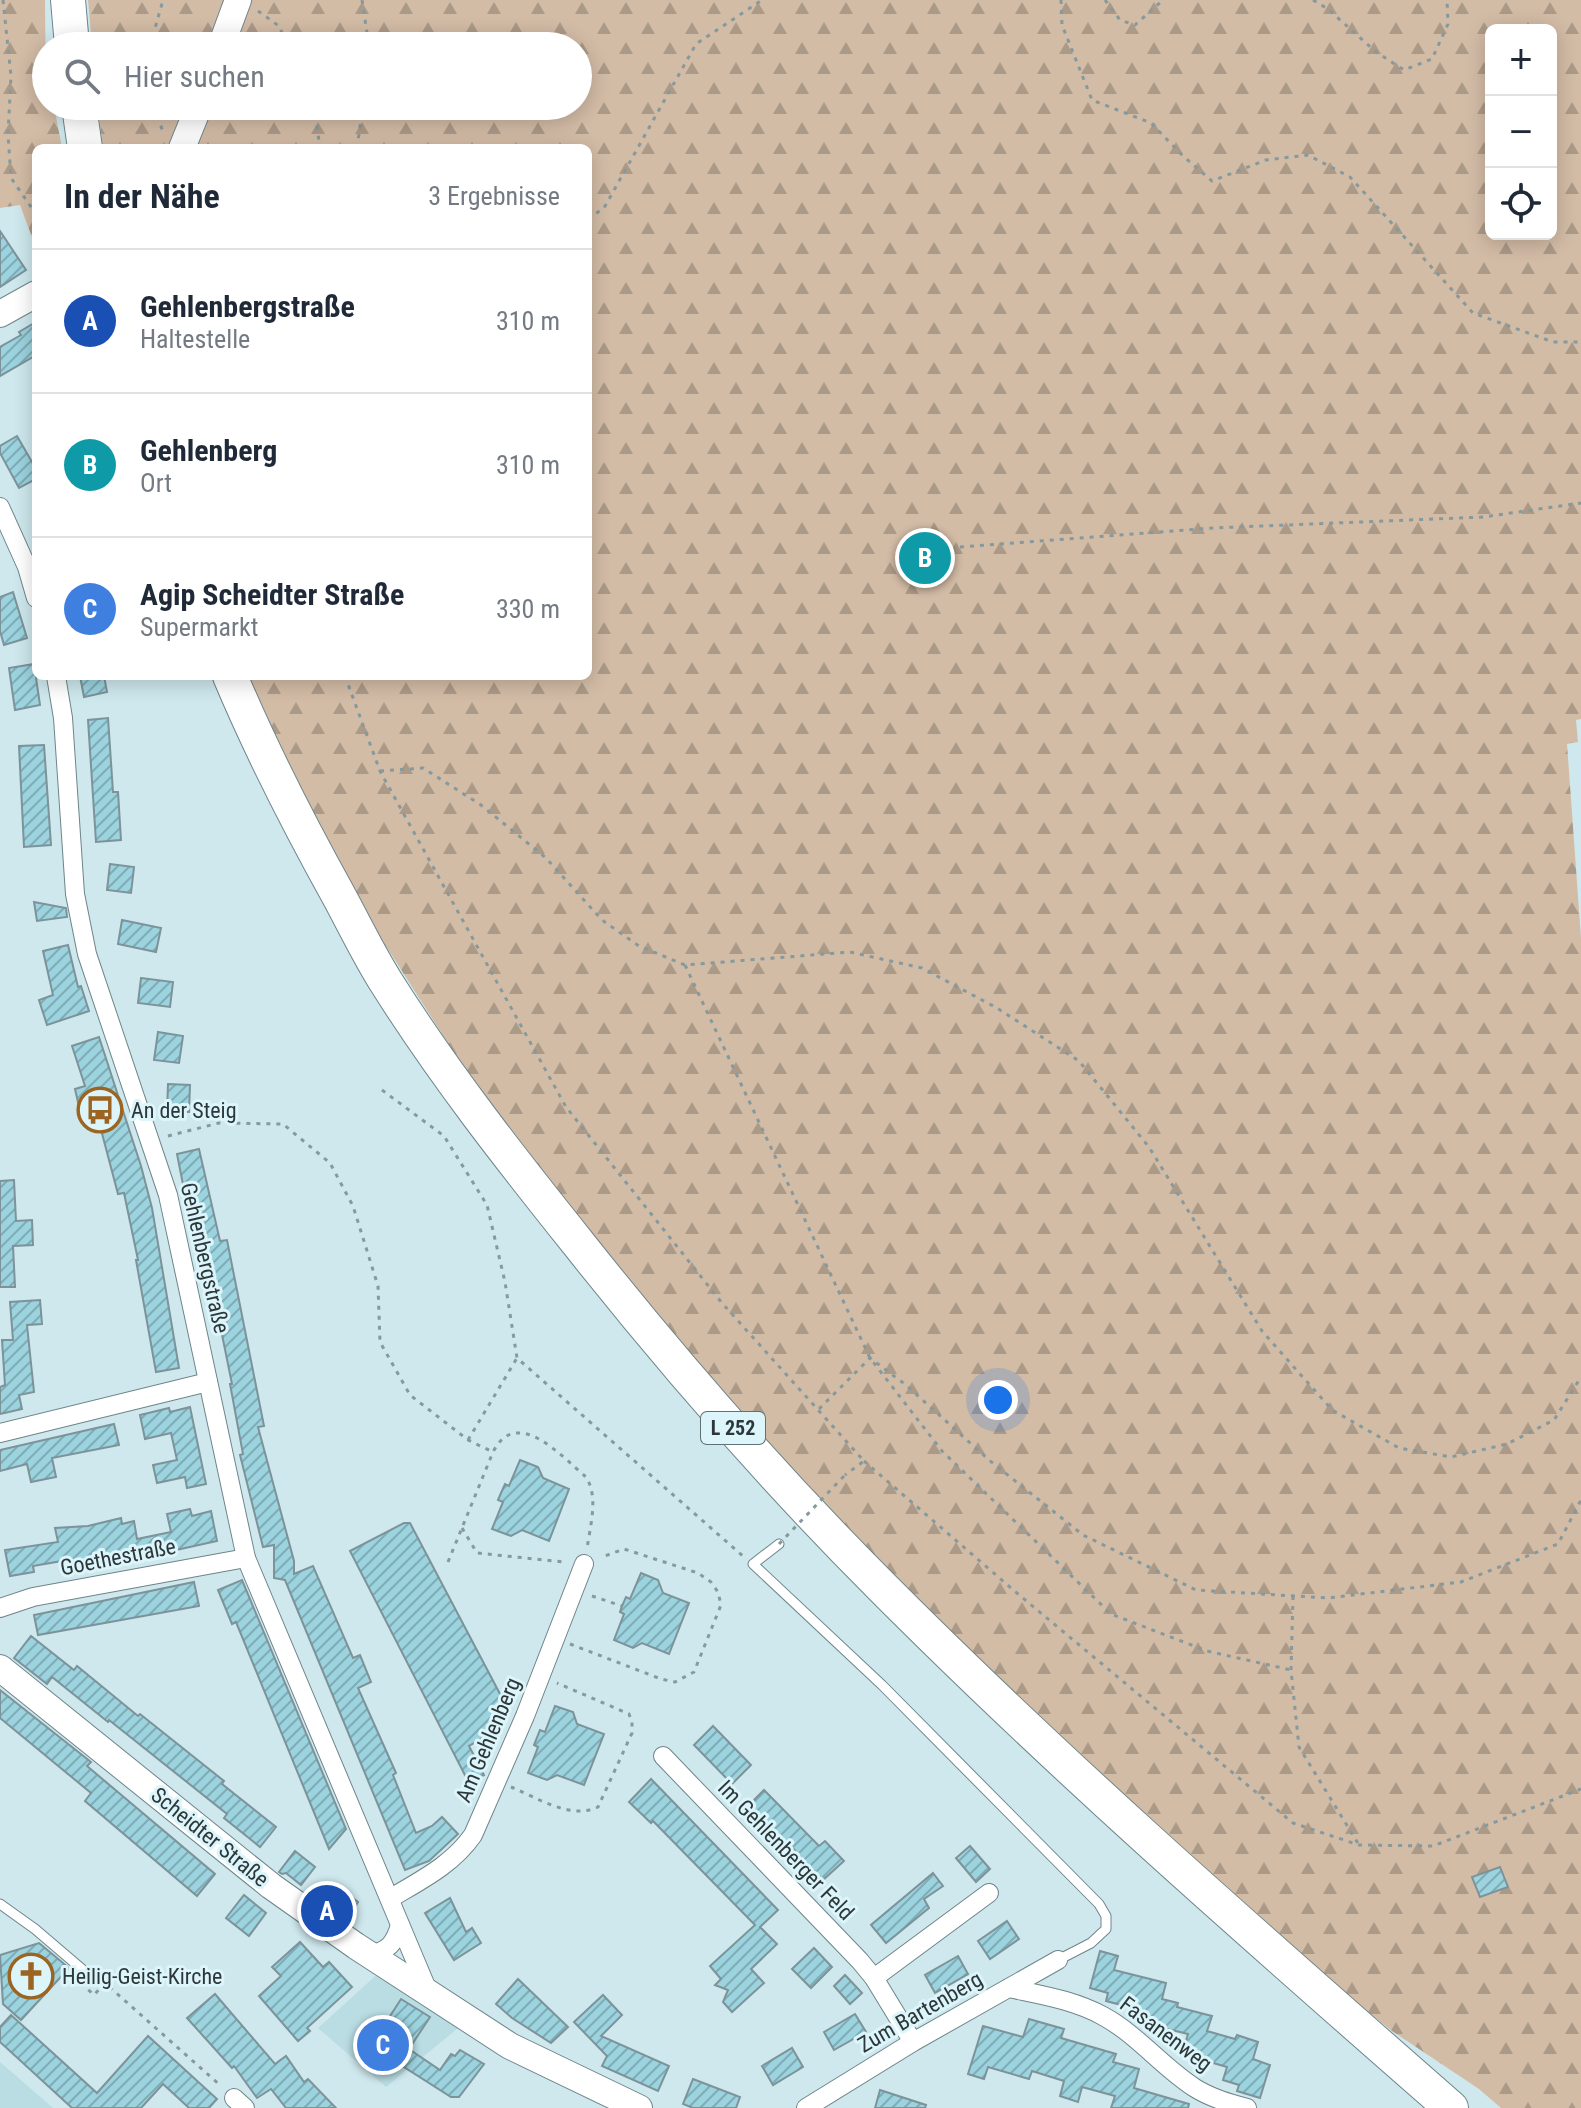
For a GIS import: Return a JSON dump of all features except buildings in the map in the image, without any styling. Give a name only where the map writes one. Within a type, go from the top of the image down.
[{"type":"highway","points":[[68,0],[71,32]]},
{"type":"highway","points":[[81,120],[84,144]]},
{"type":"highway","name":"L 252","points":[[232,680],[309,843],[384,979],[458,1092],[693,1384],[789,1491],[1009,1711],[1191,1879],[1451,2108]]},
{"type":"highway","name":"L 252","points":[[1391,2055],[1469,2108]]},
{"type":"street","points":[[226,32],[237,1]]},
{"type":"street","points":[[174,142],[189,120]]},
{"type":"street","points":[[0,314],[32,296]]},
{"type":"street","points":[[0,507],[32,584]]},
{"type":"street","name":"Gehlenbergstraße","points":[[57,680],[63,718],[75,894],[87,954],[168,1195],[246,1558],[428,1991]]},
{"type":"street","points":[[0,1433],[208,1382]]},
{"type":"street","name":"Goethestraße","points":[[0,1608],[33,1597],[246,1558]]},
{"type":"street","name":"Am Gehlenberg","points":[[391,1898],[436,1871],[463,1850],[473,1835],[584,1564]]},
{"type":"street","name":"Scheidter Straße","points":[[0,1668],[271,1886],[369,1954],[522,2052],[639,2108]]},
{"type":"street","name":"Im Gehlenberger Feld","points":[[663,1756],[874,1978],[913,2042]]},
{"type":"street","points":[[874,1978],[989,1893]]},
{"type":"street","points":[[369,1954],[382,1952],[391,1946],[400,1925]]},
{"type":"street","name":"Zum Bartenberg","points":[[807,2108],[913,2042],[1058,1960]]},
{"type":"street","name":"Fasanenweg","points":[[1009,1988],[1058,1999],[1102,2015],[1145,2044],[1194,2087],[1247,2108]]},
{"type":"lane","points":[[779,1544],[753,1564],[882,1685],[1099,1904],[1106,1916],[1106,1929],[1091,1943],[1058,1960]]},
{"type":"lane","points":[[0,1904],[83,1970]]},
{"type":"path","points":[[3,0],[11,76],[8,134],[11,178],[32,208]]},
{"type":"path","points":[[154,32],[163,0]]},
{"type":"path","points":[[362,0],[367,32]]},
{"type":"path","points":[[592,216],[604,208],[696,44],[762,0]]},
{"type":"path","points":[[1061,0],[1062,25],[1092,100],[1151,123],[1212,181],[1266,160],[1308,155],[1350,177],[1473,313],[1553,342],[1581,342]]},
{"type":"path","points":[[1105,0],[1120,20],[1135,25],[1163,0]]},
{"type":"path","points":[[1313,0],[1328,9],[1376,52],[1404,70],[1432,59],[1448,24],[1447,0]]},
{"type":"path","points":[[237,1],[265,14],[282,32]]},
{"type":"path","points":[[159,120],[174,142]]},
{"type":"path","points":[[316,120],[319,144]]},
{"type":"path","points":[[358,144],[361,120]]},
{"type":"path","points":[[960,547],[1213,528],[1483,517],[1581,503]]},
{"type":"path","points":[[346,680],[380,771],[566,1107],[722,1303],[864,1461],[1293,1823],[1359,1845],[1433,1846],[1581,1789]]},
{"type":"path","points":[[380,771],[423,768],[481,805],[546,858],[602,920],[639,946],[685,965],[850,952],[922,968],[997,1008],[1079,1061],[1149,1147],[1262,1331],[1332,1410],[1399,1448],[1451,1457],[1507,1444],[1554,1420],[1581,1377]]},
{"type":"path","points":[[685,965],[870,1358],[942,1451],[1111,1614],[1207,1651],[1291,1670]]},
{"type":"path","points":[[382,1090],[444,1136],[487,1205],[505,1282],[517,1358],[468,1440]]},
{"type":"path","points":[[151,1141],[219,1123],[283,1124],[330,1163],[353,1206],[378,1286],[380,1342],[410,1395],[468,1440],[493,1452]]},
{"type":"path","points":[[517,1358],[753,1564]]},
{"type":"path","points":[[819,1409],[870,1358]]},
{"type":"path","points":[[870,1358],[1083,1535],[1196,1590],[1328,1598],[1461,1582],[1558,1544],[1581,1500]]},
{"type":"path","points":[[448,1562],[499,1441],[511,1433],[526,1432],[537,1437],[586,1477],[591,1485],[592,1506],[584,1564]]},
{"type":"path","points":[[779,1544],[845,1475],[864,1461]]},
{"type":"path","points":[[462,1528],[477,1553],[584,1564],[624,1549],[698,1573],[711,1582],[718,1592],[721,1605],[694,1672],[675,1682],[555,1639]]},
{"type":"path","points":[[575,1590],[622,1606]]},
{"type":"path","points":[[1293,1596],[1291,1670],[1299,1747],[1359,1845]]},
{"type":"path","points":[[497,1781],[568,1811],[583,1814],[598,1807],[632,1733],[629,1714],[540,1676]]},
{"type":"path","points":[[83,1970],[75,1978],[94,1995],[105,1983],[239,2103]]},
{"type":"shaded area","points":[[381,1971],[463,2024],[386,2087],[318,2028]]},
{"type":"shaded area","points":[[0,2062],[53,2108],[0,2108]]},
{"type":"green space","points":[[0,0],[45,0],[45,32],[32,32],[32,120],[57,120],[61,144],[32,144],[32,237],[20,205],[0,208]]},
{"type":"green space","points":[[88,0],[1581,0],[1581,719],[1576,720],[1578,742],[1567,744],[1581,938],[1581,2108],[1501,2108],[1479,2089],[1392,2031],[1322,1975],[1052,1736],[829,1515],[626,1284],[465,1070],[363,910],[286,763],[251,680],[592,680],[592,144],[103,144],[100,120],[592,120],[592,32],[91,32]]},
{"type":"place","name":"Gehlenberg","points":[[925,558]]},
{"type":"place","name":"An der Steig","points":[[100,1110]]},
{"type":"place","name":"Gehlenbergstraße","points":[[327,1911]]},
{"type":"place","name":"Heilig-Geist-Kirche","points":[[31,1976]]},
{"type":"place","name":"Agip Scheidter Straße","points":[[383,2045]]}]
